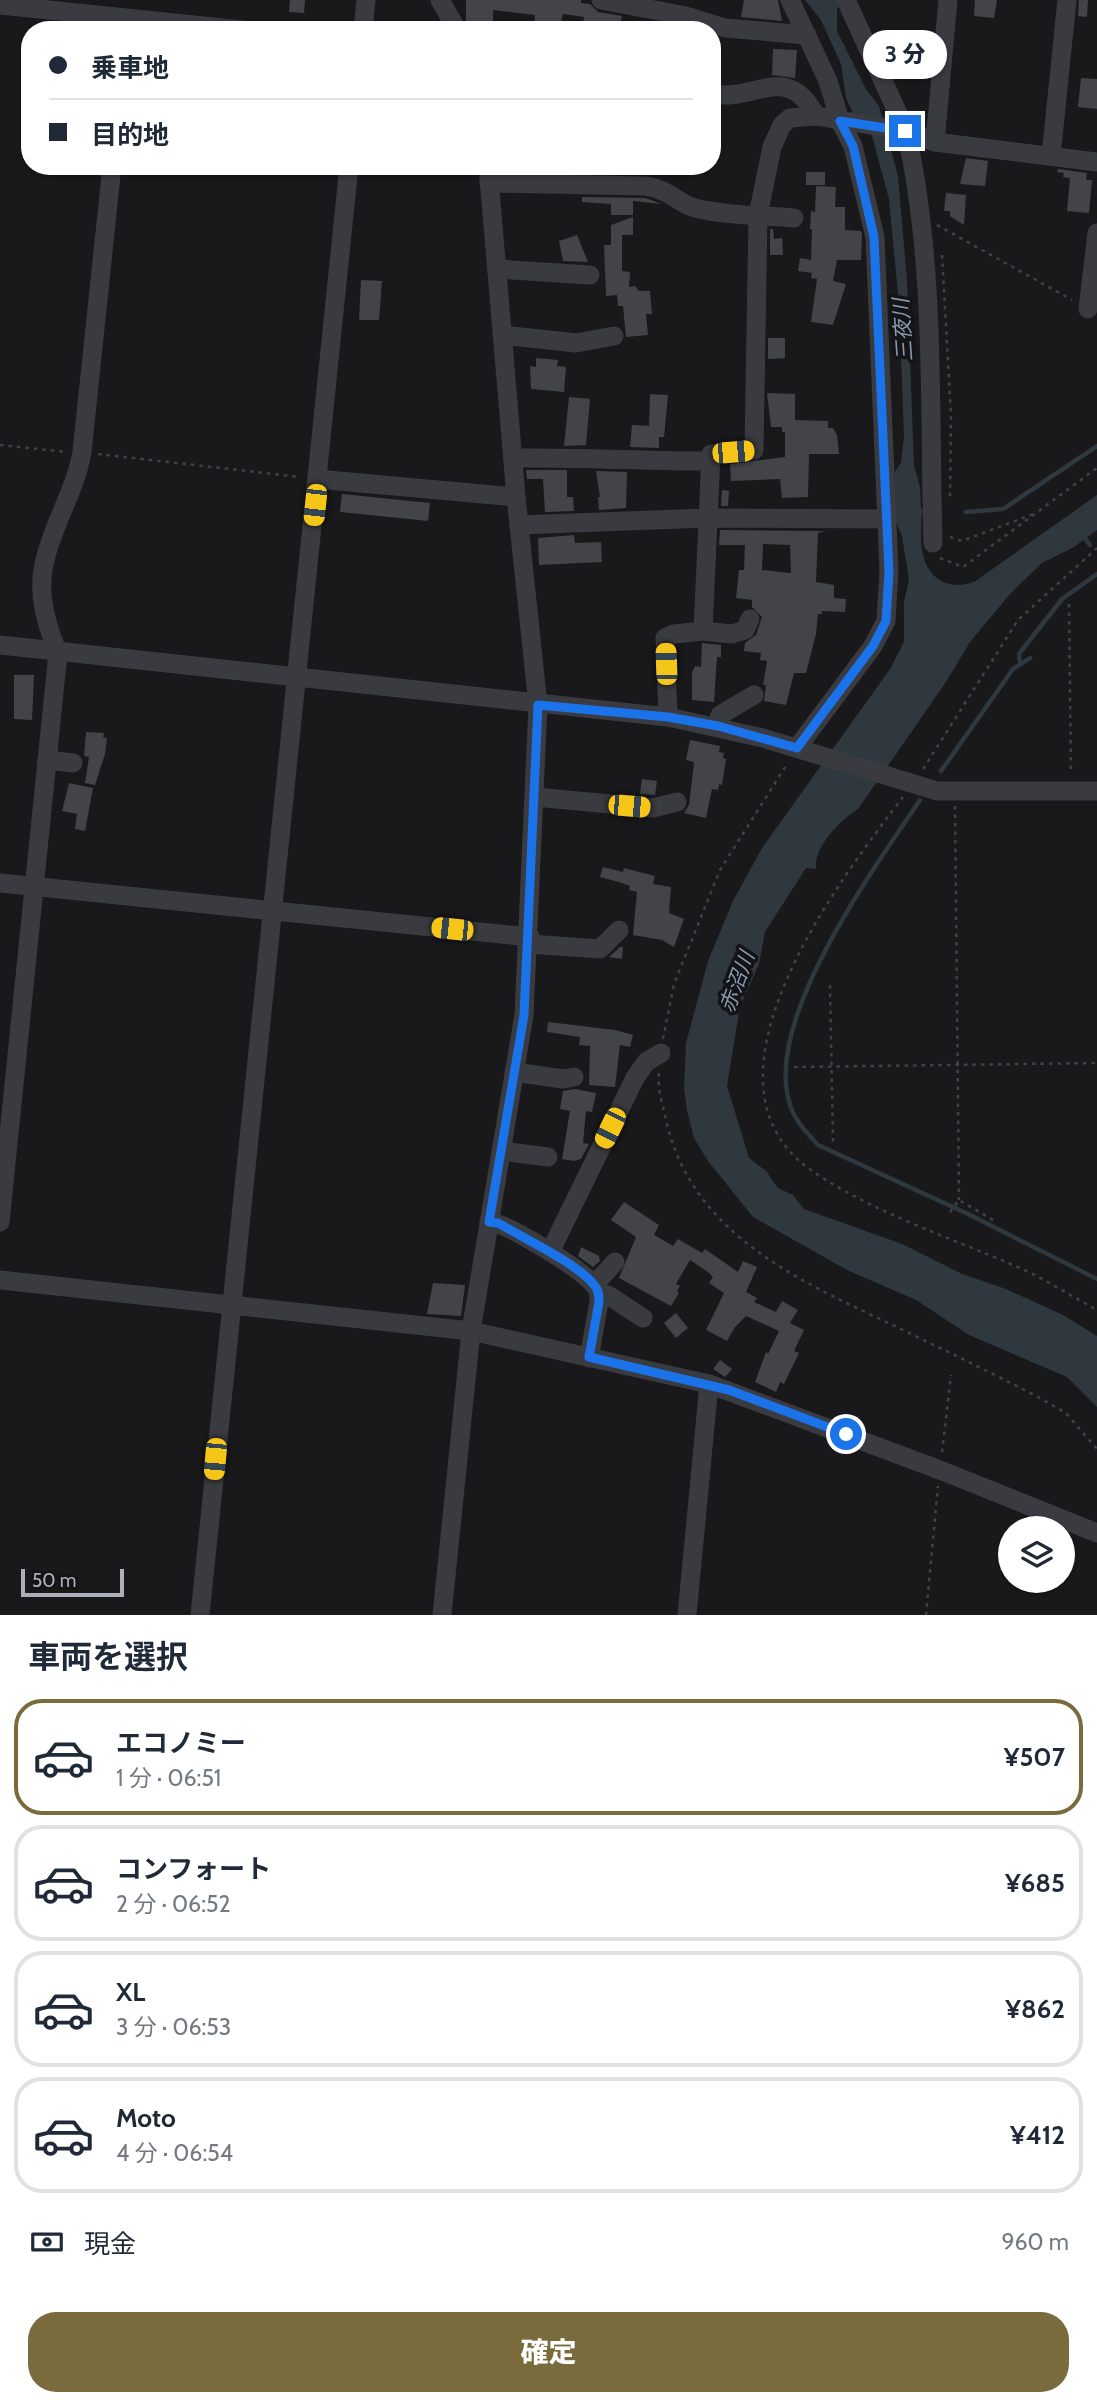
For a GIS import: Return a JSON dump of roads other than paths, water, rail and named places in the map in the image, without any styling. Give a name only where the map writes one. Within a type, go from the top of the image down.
[{"type":"street","points":[[364,21],[366,0]]},
{"type":"street","points":[[440,0],[452,21]]},
{"type":"street","points":[[601,0],[679,21]]},
{"type":"street","points":[[790,0],[828,81],[840,121],[853,146],[874,237],[889,571],[886,621],[873,646],[797,748]]},
{"type":"street","points":[[846,0],[905,131],[926,264],[941,540]]},
{"type":"street","points":[[934,142],[948,0]]},
{"type":"street","points":[[1051,156],[1067,0]]},
{"type":"street","points":[[0,5],[168,21]]},
{"type":"street","points":[[721,27],[807,35]]},
{"type":"street","points":[[721,95],[733,97],[758,88],[788,88],[803,94],[816,116]]},
{"type":"street","points":[[703,631],[711,454],[754,450],[758,215],[772,147],[782,125],[790,117],[816,116],[905,131],[934,142],[1097,162]]},
{"type":"street","points":[[0,1223],[58,653],[45,620],[43,565],[77,477],[82,452],[111,175]]},
{"type":"street","points":[[200,1615],[348,175]]},
{"type":"street","points":[[442,1615],[471,1331],[524,1015],[535,797],[538,705],[496,269],[495,177],[646,186],[665,189],[692,208],[794,218]]},
{"type":"street","points":[[1088,309],[1097,233]]},
{"type":"street","points":[[496,269],[590,275]]},
{"type":"street","points":[[502,335],[576,343],[614,336]]},
{"type":"street","points":[[513,458],[608,457],[654,461],[710,461]]},
{"type":"street","points":[[317,480],[516,497]]},
{"type":"street","points":[[519,525],[707,518],[887,519]]},
{"type":"street","points":[[668,717],[665,638],[674,634],[703,631],[732,634],[745,630],[750,619]]},
{"type":"street","points":[[0,646],[296,680],[668,717],[718,726],[909,784],[954,792],[1097,791]]},
{"type":"street","points":[[718,726],[720,715],[754,695]]},
{"type":"street","points":[[47,761],[74,764]]},
{"type":"street","points":[[535,797],[653,808],[677,802]]},
{"type":"street","points":[[0,883],[272,910],[600,949],[618,930]]},
{"type":"street","points":[[550,1252],[635,1078],[646,1062],[661,1053]]},
{"type":"street","points":[[514,1072],[563,1079],[574,1077]]},
{"type":"street","points":[[501,1151],[548,1157]]},
{"type":"street","points":[[489,1222],[498,1223],[550,1252],[597,1289],[643,1318]]},
{"type":"street","points":[[589,1357],[597,1289],[615,1262]]},
{"type":"street","points":[[0,1280],[471,1331],[709,1384],[940,1470],[1097,1533]]},
{"type":"street","points":[[687,1615],[709,1384]]},
{"type":"water","points":[[805,0],[838,0],[841,6],[837,8],[837,31],[866,89],[879,106],[898,176],[907,281],[914,465],[920,487],[921,509],[924,509],[921,546],[927,566],[940,581],[961,585],[974,582],[1097,495],[1097,530],[1074,547],[1042,563],[1010,594],[970,642],[946,682],[858,809],[823,843],[816,869],[806,868],[765,932],[759,964],[740,1006],[727,1086],[749,1158],[766,1171],[778,1188],[793,1195],[804,1209],[902,1244],[962,1274],[1006,1289],[1063,1315],[1097,1336],[1097,1407],[1067,1377],[969,1335],[916,1300],[847,1270],[753,1217],[708,1161],[694,1138],[687,1111],[684,1088],[686,1043],[708,961],[733,901],[762,848],[890,669],[904,642],[904,602],[909,580],[902,536],[896,522],[893,474],[901,463],[904,437],[899,304],[889,199],[872,136],[854,115],[846,98],[841,64],[821,20]]},
{"type":"waterway","points":[[966,512],[1003,509],[1097,446]]},
{"type":"waterway","points":[[1082,534],[1090,545]]},
{"type":"waterway","points":[[1020,662],[1019,654],[1062,599],[1097,574]]},
{"type":"waterway","points":[[941,771],[1013,669],[1030,658]]},
{"type":"waterway","points":[[920,800],[852,903],[808,987],[793,1028],[786,1067],[791,1108],[800,1125],[818,1145],[968,1214],[1097,1279]]},
{"type":"water label","name":"三夜川","points":[[903,330]]},
{"type":"water label","name":"赤沼川","points":[[737,982]]}]
